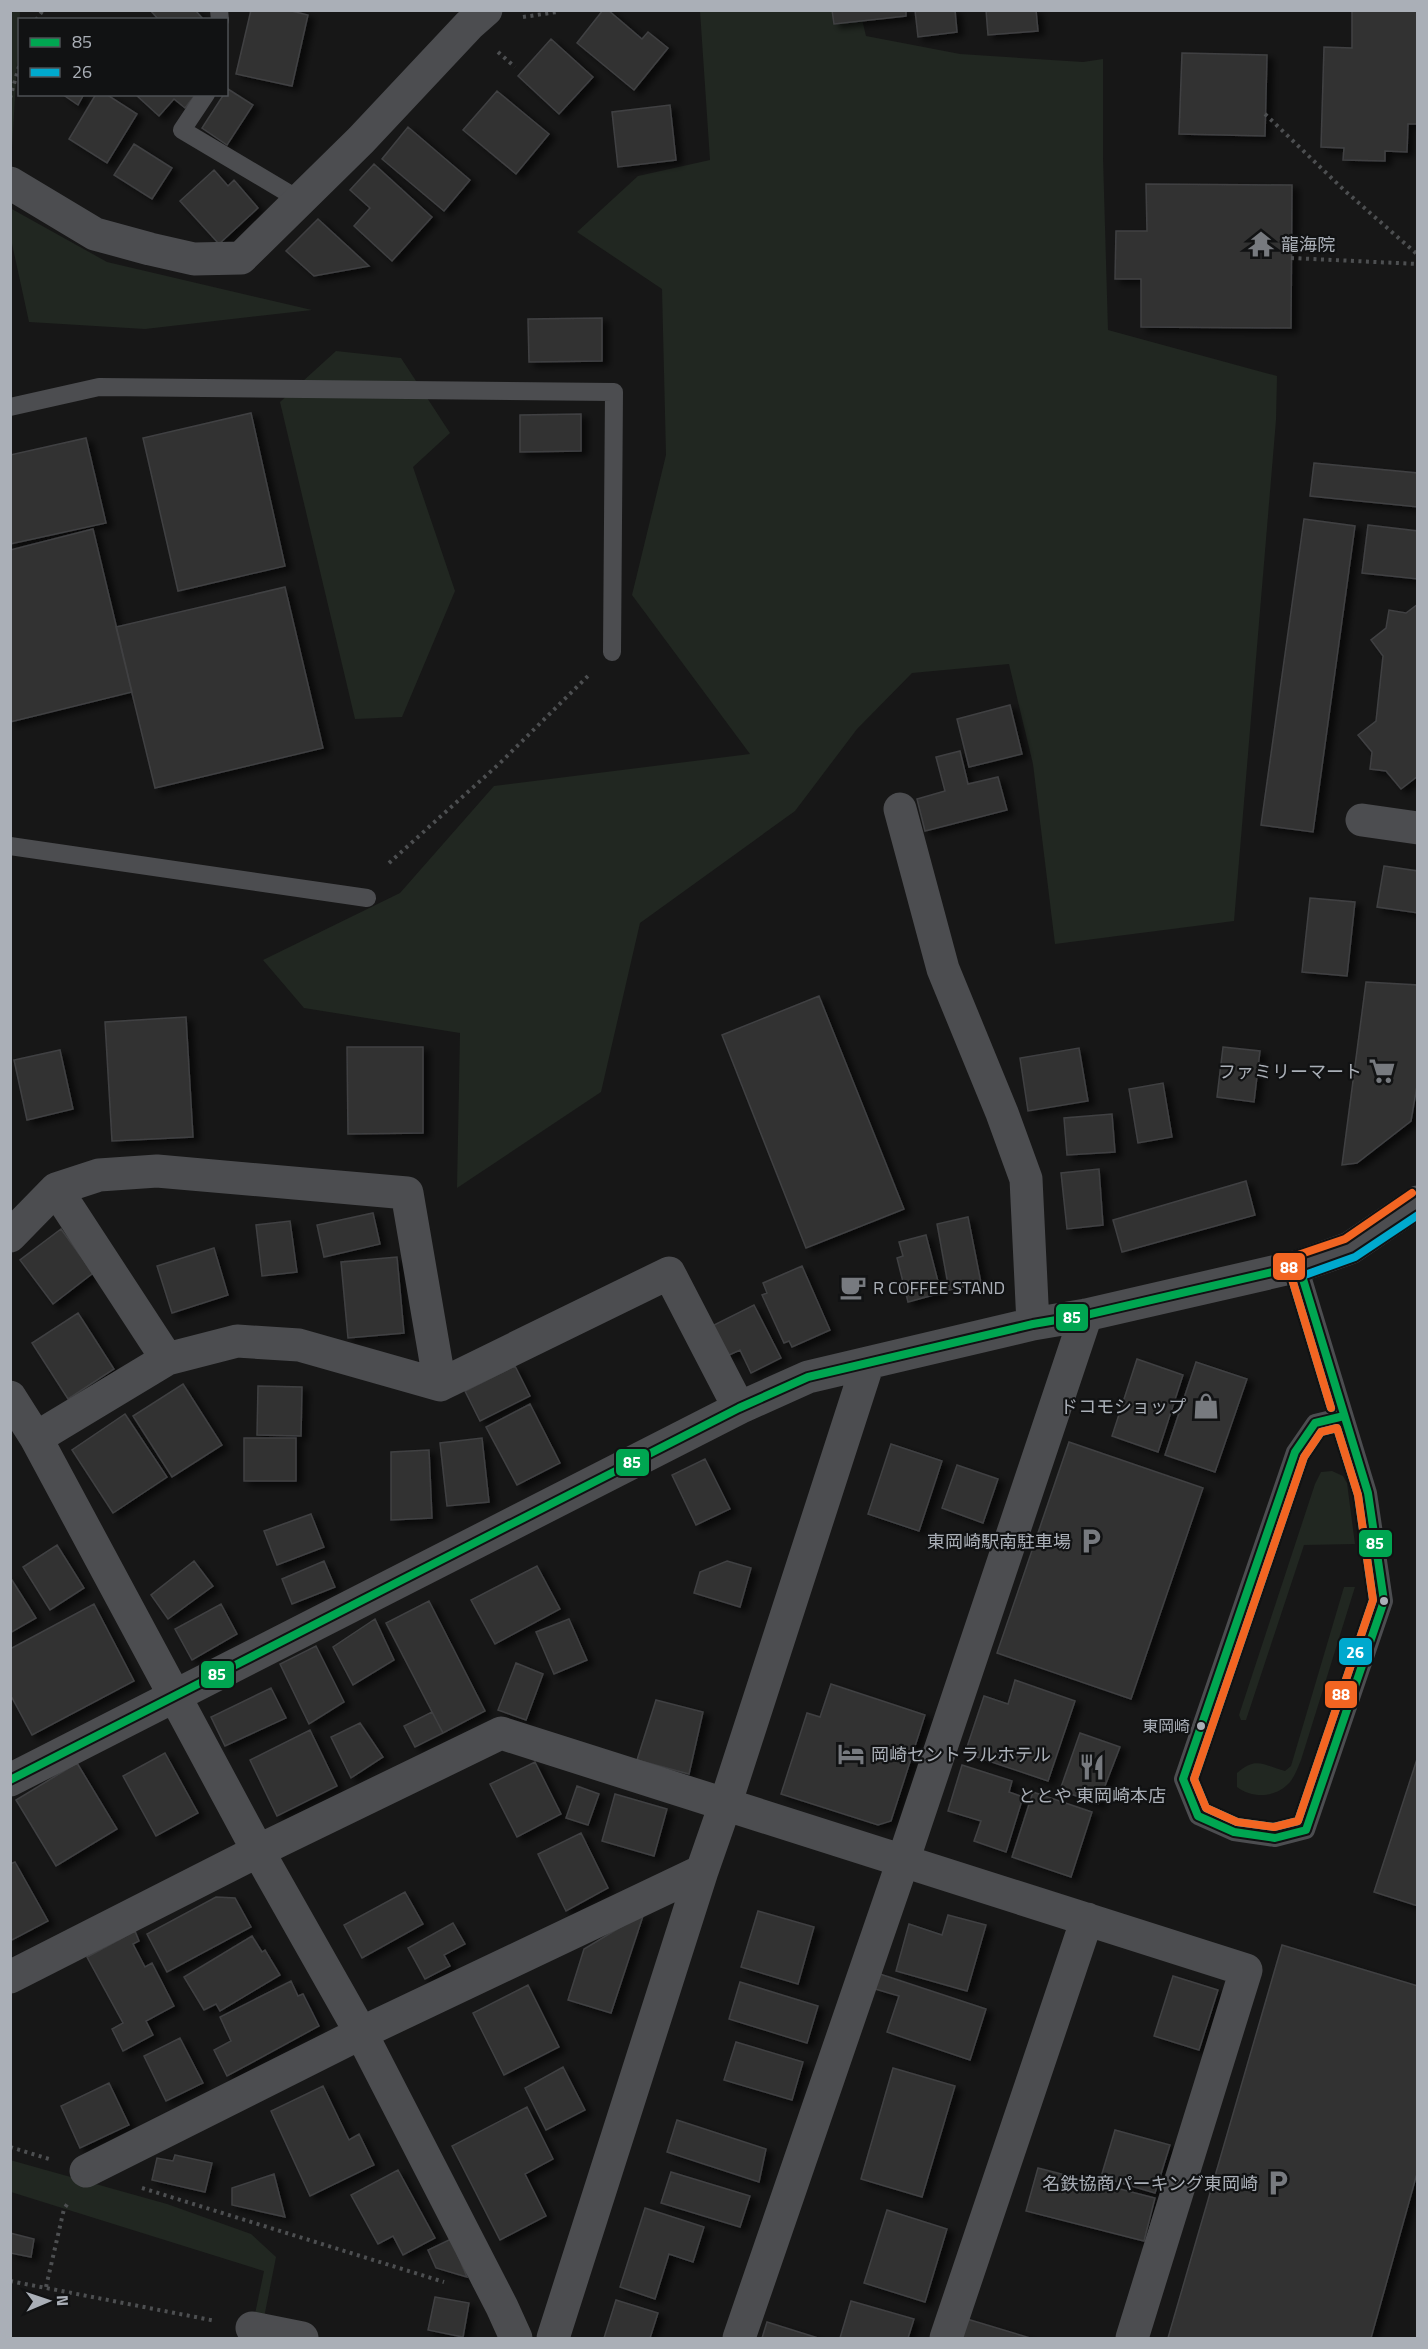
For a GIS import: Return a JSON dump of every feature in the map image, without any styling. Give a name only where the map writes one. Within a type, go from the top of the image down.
[{"type":"street","points":[[10,183],[95,234],[194,259],[241,258],[298,199],[361,140],[469,25],[486,10]]},
{"type":"street","points":[[900,809],[943,969],[1002,1113],[1026,1179],[1033,1324]]},
{"type":"street","points":[[1362,820],[1418,828]]},
{"type":"street","points":[[10,1236],[56,1189],[99,1175],[157,1171],[408,1193],[440,1385]]},
{"type":"street","points":[[56,1189],[167,1359]]},
{"type":"street","points":[[10,1780],[739,1408],[808,1377],[1033,1324],[1086,1315],[1299,1266],[1350,1248],[1418,1202]]},
{"type":"street","points":[[36,1438],[167,1359],[237,1341],[299,1345],[440,1385],[669,1273],[739,1408]]},
{"type":"street","points":[[739,2338],[903,1861],[1086,1315]]},
{"type":"street","points":[[553,2338],[868,1363]]},
{"type":"street","points":[[10,1397],[36,1438],[258,1851],[361,2033],[516,2338]]},
{"type":"street","points":[[10,1977],[258,1851],[501,1733],[1246,1970],[1131,2338]]},
{"type":"street","points":[[86,2171],[361,2033],[702,1871]]},
{"type":"street","points":[[946,2338],[1087,1919]]},
{"type":"street","points":[[252,2328],[302,2338]]},
{"type":"lane","points":[[205,96],[182,130],[298,199]]},
{"type":"lane","points":[[10,407],[99,387],[614,392],[612,652]]},
{"type":"lane","points":[[10,846],[367,898]]},
{"type":"lane","points":[[1299,1266],[1368,1493],[1384,1601],[1306,1830],[1275,1838],[1234,1832],[1198,1816],[1184,1779],[1295,1452],[1315,1423],[1344,1416]]},
{"type":"path","points":[[10,98],[18,70]]},
{"type":"path","points":[[1265,114],[1344,190],[1418,255]]},
{"type":"path","points":[[1291,258],[1418,264]]},
{"type":"path","points":[[389,862],[500,763],[612,652]]},
{"type":"path","points":[[46,2287],[64,2209],[86,2171],[448,2283]]},
{"type":"path","points":[[10,2281],[252,2328]]},
{"type":"shaded area","points":[[10,11],[20,11],[11,165]]},
{"type":"shaded area","points":[[700,11],[860,11],[866,36],[960,54],[1083,62],[1103,59],[1103,158],[1108,330],[1277,376],[1276,420],[1234,921],[1055,944],[1033,764],[1009,664],[912,673],[857,729],[795,811],[640,923],[601,1092],[457,1188],[460,1033],[304,1008],[263,960],[400,893],[494,786],[750,754],[632,595],[666,455],[662,289],[577,232],[638,176],[710,160]]},
{"type":"shaded area","points":[[10,208],[107,262],[312,310],[145,329],[29,322],[11,239]]},
{"type":"shaded area","points":[[336,351],[401,358],[450,433],[413,467],[455,591],[402,717],[355,719],[280,402]]},
{"type":"shaded area","points":[[1332,1471],[1343,1476],[1347,1483],[1355,1544],[1304,1545],[1246,1720],[1241,1720],[1239,1715],[1315,1484],[1321,1472]]},
{"type":"shaded area","points":[[1344,1587],[1355,1587],[1295,1774],[1284,1787],[1271,1794],[1257,1795],[1243,1791],[1237,1787],[1237,1773],[1249,1765],[1260,1763],[1285,1771],[1291,1766]]},
{"type":"shaded area","points":[[10,2160],[167,2204],[251,2234],[276,2257],[260,2338],[250,2338],[264,2271],[11,2192]]},
{"type":"building","points":[[150,10],[195,10],[202,18],[157,18]]},
{"type":"building","points":[[251,10],[288,10],[308,15],[292,86],[236,74]]},
{"type":"building","points":[[603,10],[608,10],[642,39],[648,32],[668,48],[634,90],[577,43]]},
{"type":"building","points":[[832,10],[906,10],[906,16],[834,24]]},
{"type":"building","points":[[915,10],[955,10],[957,32],[918,37]]},
{"type":"building","points":[[986,10],[1036,10],[1038,31],[988,35]]},
{"type":"building","points":[[1352,10],[1418,10],[1418,124],[1408,124],[1407,152],[1385,151],[1385,161],[1343,160],[1344,148],[1321,147],[1324,47],[1352,48]]},
{"type":"building","points":[[551,39],[593,77],[559,114],[518,76]]},
{"type":"building","points":[[1182,53],[1267,55],[1265,136],[1179,134]]},
{"type":"building","points":[[228,89],[253,105],[227,145],[202,128],[223,96],[228,96]]},
{"type":"building","points":[[497,91],[549,134],[516,174],[463,130]]},
{"type":"building","points":[[65,96],[83,96],[78,105]]},
{"type":"building","points":[[95,96],[109,96],[137,114],[107,163],[69,139]]},
{"type":"building","points":[[137,96],[194,96],[185,108],[174,99],[159,116]]},
{"type":"building","points":[[670,105],[676,160],[618,167],[612,112]]},
{"type":"building","points":[[408,127],[470,180],[444,211],[382,159]]},
{"type":"building","points":[[134,144],[172,168],[152,199],[114,175]]},
{"type":"building","points":[[374,164],[432,217],[392,261],[354,226],[370,208],[350,190]]},
{"type":"building","points":[[214,170],[228,186],[234,180],[258,208],[219,244],[180,201]]},
{"type":"building","points":[[1146,184],[1292,185],[1291,328],[1141,327],[1141,279],[1115,279],[1116,231],[1147,231]]},
{"type":"building","points":[[318,219],[369,266],[314,276],[286,251]]},
{"type":"building","points":[[602,318],[602,361],[529,362],[528,319]]},
{"type":"building","points":[[251,413],[285,566],[178,591],[143,438]]},
{"type":"building","points":[[581,414],[581,451],[520,452],[520,415]]},
{"type":"building","points":[[86,438],[106,523],[10,544],[10,455]]},
{"type":"building","points":[[1314,463],[1418,473],[1418,507],[1310,496]]},
{"type":"building","points":[[1304,519],[1355,526],[1313,832],[1261,825]]},
{"type":"building","points":[[1368,525],[1418,531],[1418,579],[1362,573]]},
{"type":"building","points":[[93,529],[132,692],[10,722],[10,550]]},
{"type":"building","points":[[285,587],[323,748],[155,788],[116,627]]},
{"type":"building","points":[[1418,604],[1418,776],[1401,789],[1386,771],[1370,769],[1372,752],[1358,735],[1376,721],[1383,656],[1371,640],[1386,628],[1389,610],[1406,613]]},
{"type":"building","points":[[1010,705],[1022,754],[969,767],[957,719]]},
{"type":"building","points":[[960,751],[968,784],[998,777],[1007,810],[925,831],[917,799],[945,791],[936,757]]},
{"type":"building","points":[[1384,866],[1418,871],[1418,913],[1377,907]]},
{"type":"building","points":[[1310,898],[1355,902],[1347,976],[1302,972]]},
{"type":"building","points":[[1366,982],[1418,985],[1418,1080],[1411,1121],[1357,1163],[1342,1165]]},
{"type":"building","points":[[819,996],[904,1209],[806,1248],[722,1035]]},
{"type":"building","points":[[186,1017],[193,1137],[112,1141],[105,1022]]},
{"type":"building","points":[[347,1047],[423,1047],[423,1133],[348,1134]]},
{"type":"building","points":[[1223,1047],[1260,1051],[1254,1102],[1217,1097]]},
{"type":"building","points":[[1079,1048],[1088,1101],[1028,1111],[1020,1058]]},
{"type":"building","points":[[60,1050],[73,1109],[27,1120],[14,1060]]},
{"type":"building","points":[[1163,1083],[1172,1137],[1138,1143],[1129,1089]]},
{"type":"building","points":[[1112,1114],[1115,1152],[1067,1155],[1064,1118]]},
{"type":"building","points":[[1099,1169],[1103,1225],[1067,1229],[1061,1173]]},
{"type":"building","points":[[1246,1181],[1255,1215],[1122,1252],[1113,1220]]},
{"type":"building","points":[[373,1213],[380,1244],[324,1257],[317,1225]]},
{"type":"building","points":[[968,1217],[981,1283],[949,1290],[937,1224]]},
{"type":"building","points":[[290,1221],[297,1272],[262,1276],[256,1225]]},
{"type":"building","points":[[61,1229],[93,1273],[53,1304],[20,1260]]},
{"type":"building","points":[[926,1235],[941,1293],[908,1302],[897,1258],[903,1256],[899,1242]]},
{"type":"building","points":[[214,1248],[228,1295],[172,1313],[157,1266]]},
{"type":"building","points":[[397,1257],[404,1333],[348,1338],[341,1262]]},
{"type":"building","points":[[802,1266],[830,1330],[792,1347],[789,1341],[784,1343],[762,1295],[767,1293],[763,1283]]},
{"type":"building","points":[[754,1305],[781,1358],[751,1373],[740,1350],[727,1356],[712,1326]]},
{"type":"building","points":[[78,1313],[114,1369],[68,1399],[32,1343]]},
{"type":"building","points":[[1137,1359],[1183,1375],[1158,1452],[1112,1436]]},
{"type":"building","points":[[1196,1362],[1247,1379],[1215,1472],[1165,1455]]},
{"type":"building","points":[[515,1366],[530,1396],[480,1421],[465,1391]]},
{"type":"building","points":[[183,1384],[222,1445],[172,1477],[133,1416]]},
{"type":"building","points":[[258,1386],[302,1387],[301,1436],[257,1435]]},
{"type":"building","points":[[530,1404],[560,1463],[517,1485],[486,1427]]},
{"type":"building","points":[[125,1414],[167,1477],[113,1513],[72,1450]]},
{"type":"building","points":[[244,1438],[296,1438],[296,1481],[244,1481]]},
{"type":"building","points":[[482,1438],[489,1502],[447,1506],[440,1443]]},
{"type":"building","points":[[1069,1442],[1203,1488],[1131,1699],[997,1653]]},
{"type":"building","points":[[891,1444],[942,1461],[919,1531],[868,1514]]},
{"type":"building","points":[[429,1450],[432,1518],[391,1520],[391,1452]]},
{"type":"building","points":[[705,1459],[730,1509],[696,1525],[672,1475]]},
{"type":"building","points":[[957,1465],[998,1479],[983,1523],[942,1508]]},
{"type":"building","points":[[311,1514],[324,1547],[277,1565],[264,1531]]},
{"type":"building","points":[[57,1545],[84,1588],[50,1610],[23,1567]]},
{"type":"building","points":[[194,1561],[213,1586],[168,1619],[151,1595]]},
{"type":"building","points":[[324,1561],[335,1587],[292,1604],[282,1579]]},
{"type":"building","points":[[727,1561],[751,1568],[740,1607],[694,1593],[700,1572]]},
{"type":"building","points":[[537,1566],[560,1609],[495,1644],[471,1600]]},
{"type":"building","points":[[10,1577],[36,1618],[10,1633]]},
{"type":"building","points":[[429,1601],[485,1711],[443,1733],[386,1623]]},
{"type":"building","points":[[94,1604],[134,1681],[32,1735],[10,1694],[10,1649]]},
{"type":"building","points":[[221,1604],[237,1634],[192,1660],[175,1629]]},
{"type":"building","points":[[375,1619],[394,1660],[353,1685],[333,1647]]},
{"type":"building","points":[[569,1619],[587,1660],[554,1674],[536,1632]]},
{"type":"building","points":[[316,1646],[344,1702],[309,1724],[280,1664]]},
{"type":"building","points":[[516,1663],[543,1674],[526,1720],[498,1710]]},
{"type":"building","points":[[1015,1680],[1075,1701],[1048,1781],[965,1753],[984,1696],[1008,1704]]},
{"type":"building","points":[[831,1684],[925,1715],[891,1821],[878,1825],[781,1794],[807,1713],[820,1717]]},
{"type":"building","points":[[271,1688],[286,1718],[225,1746],[211,1717]]},
{"type":"building","points":[[656,1700],[703,1712],[689,1774],[637,1760]]},
{"type":"building","points":[[432,1712],[443,1733],[415,1747],[404,1726]]},
{"type":"building","points":[[360,1723],[383,1757],[351,1778],[331,1737]]},
{"type":"building","points":[[310,1730],[337,1786],[277,1816],[250,1760]]},
{"type":"building","points":[[1080,1733],[1120,1747],[1098,1804],[1060,1790]]},
{"type":"building","points":[[165,1753],[198,1813],[156,1836],[123,1776]]},
{"type":"building","points":[[1418,1756],[1418,1906],[1374,1892]]},
{"type":"building","points":[[535,1762],[561,1814],[517,1837],[490,1784]]},
{"type":"building","points":[[77,1763],[117,1829],[56,1866],[16,1800]]},
{"type":"building","points":[[962,1765],[1012,1781],[1009,1792],[1023,1797],[1006,1852],[974,1841],[981,1821],[948,1811]]},
{"type":"building","points":[[577,1786],[599,1794],[588,1825],[566,1818]]},
{"type":"building","points":[[1033,1792],[1092,1812],[1071,1877],[1012,1857]]},
{"type":"building","points":[[615,1794],[667,1809],[654,1856],[602,1841]]},
{"type":"building","points":[[581,1833],[608,1888],[566,1911],[538,1854]]},
{"type":"building","points":[[15,1862],[48,1921],[10,1941],[10,1864]]},
{"type":"building","points":[[405,1892],[423,1924],[362,1958],[344,1925]]},
{"type":"building","points":[[216,1897],[235,1898],[251,1927],[167,1972],[147,1934]]},
{"type":"building","points":[[758,1911],[814,1927],[798,1984],[741,1967]]},
{"type":"building","points":[[644,1913],[611,2013],[568,2000],[584,1949]]},
{"type":"building","points":[[948,1915],[986,1925],[967,1991],[896,1971],[909,1924],[942,1935]]},
{"type":"building","points":[[453,1923],[465,1944],[444,1955],[450,1966],[425,1979],[408,1948]]},
{"type":"building","points":[[135,1931],[139,1941],[133,1944],[145,1967],[152,1963],[174,2006],[146,2021],[153,2035],[123,2051],[112,2029],[123,2023],[87,1957]]},
{"type":"building","points":[[252,1936],[262,1952],[265,1950],[280,1975],[220,2011],[216,2004],[204,2010],[184,1977]]},
{"type":"building","points":[[1282,1945],[1418,1986],[1418,2170],[1371,2338],[1168,2338]]},
{"type":"building","points":[[880,1974],[986,2009],[970,2060],[887,2032],[899,1996],[875,1989]]},
{"type":"building","points":[[1173,1976],[1218,1990],[1199,2050],[1154,2036]]},
{"type":"building","points":[[291,1981],[298,1996],[303,1994],[319,2026],[227,2076],[214,2050],[231,2041],[220,2017]]},
{"type":"building","points":[[740,1982],[818,2006],[807,2043],[729,2019]]},
{"type":"building","points":[[528,1985],[559,2047],[504,2075],[473,2013]]},
{"type":"building","points":[[180,2038],[203,2083],[166,2101],[144,2056]]},
{"type":"building","points":[[736,2042],[803,2062],[792,2100],[724,2080]]},
{"type":"building","points":[[563,2067],[585,2110],[546,2130],[525,2088]]},
{"type":"building","points":[[893,2068],[955,2086],[922,2197],[861,2179]]},
{"type":"building","points":[[109,2083],[129,2125],[80,2148],[61,2106]]},
{"type":"building","points":[[323,2086],[349,2140],[359,2134],[374,2165],[310,2196],[271,2111]]},
{"type":"building","points":[[527,2107],[553,2159],[525,2174],[546,2216],[500,2240],[452,2146]]},
{"type":"building","points":[[677,2120],[766,2149],[759,2182],[667,2152]]},
{"type":"building","points":[[1115,2130],[1170,2145],[1155,2193],[1101,2177]]},
{"type":"building","points":[[175,2155],[212,2163],[205,2192],[152,2180],[157,2158],[173,2161]]},
{"type":"building","points":[[1038,2168],[1155,2198],[1144,2241],[1026,2211]]},
{"type":"building","points":[[398,2170],[435,2238],[403,2255],[393,2236],[378,2244],[351,2195]]},
{"type":"building","points":[[671,2172],[750,2196],[740,2227],[661,2203]]},
{"type":"building","points":[[274,2174],[285,2217],[232,2205],[232,2188]]},
{"type":"building","points":[[645,2208],[704,2227],[693,2262],[669,2254],[655,2299],[620,2287]]},
{"type":"building","points":[[887,2210],[947,2229],[925,2302],[864,2283]]},
{"type":"building","points":[[10,2233],[34,2239],[31,2257],[10,2253]]},
{"type":"building","points":[[451,2239],[467,2277],[436,2268],[428,2250]]},
{"type":"building","points":[[435,2297],[469,2303],[463,2337],[428,2330]]},
{"type":"building","points":[[616,2300],[658,2313],[650,2338],[604,2338]]},
{"type":"building","points":[[851,2301],[914,2319],[908,2338],[840,2338]]},
{"type":"building","points":[[967,2319],[1030,2338],[962,2338]]},
{"type":"building","points":[[767,2322],[818,2338],[762,2338]]},
{"type":"transit line","name":"88","points":[[1331,1408],[1289,1269],[1289,1262],[1295,1256],[1345,1239],[1412,1193]]},
{"type":"transit line","name":"26","points":[[1302,1276],[1355,1257],[1418,1215]]},
{"type":"transit line","name":"85","points":[[1299,1266],[1368,1493],[1384,1601],[1306,1830],[1275,1838],[1234,1832],[1198,1816],[1183,1779],[1295,1452],[1315,1423],[1344,1416]]},
{"type":"transit line","name":"85","points":[[10,1780],[739,1408],[808,1377],[1033,1324],[1086,1315],[1299,1266]]},
{"type":"transit line","name":"26","points":[[1289,1269],[1331,1408]]},
{"type":"transit line","name":"26","points":[[1337,1428],[1358,1495],[1373,1600],[1298,1821],[1274,1827],[1237,1822],[1206,1808],[1194,1779],[1304,1457],[1321,1432],[1337,1428]]},
{"type":"transit line","name":"88","points":[[1337,1428],[1358,1495],[1373,1600],[1298,1821],[1274,1827],[1237,1822],[1206,1808],[1194,1779],[1304,1457],[1321,1432],[1337,1428]]},
{"type":"place","name":"龍海院","points":[[1261,244]]},
{"type":"place","name":"ファミリーマート","points":[[1382,1071]]},
{"type":"place","name":"R COFFEE STAND","points":[[853,1287]]},
{"type":"place","name":"ドコモショップ","points":[[1206,1406]]},
{"type":"place","name":"東岡崎駅南駐車場","points":[[1091,1541]]},
{"type":"place","name":"東岡崎","points":[[1201,1726]]},
{"type":"place","name":"岡崎セントラルホテル","points":[[851,1754]]},
{"type":"place","name":"ととや 東岡崎本店","points":[[1092,1767]]},
{"type":"place","name":"名鉄協商パーキング東岡崎","points":[[1278,2183]]}]
